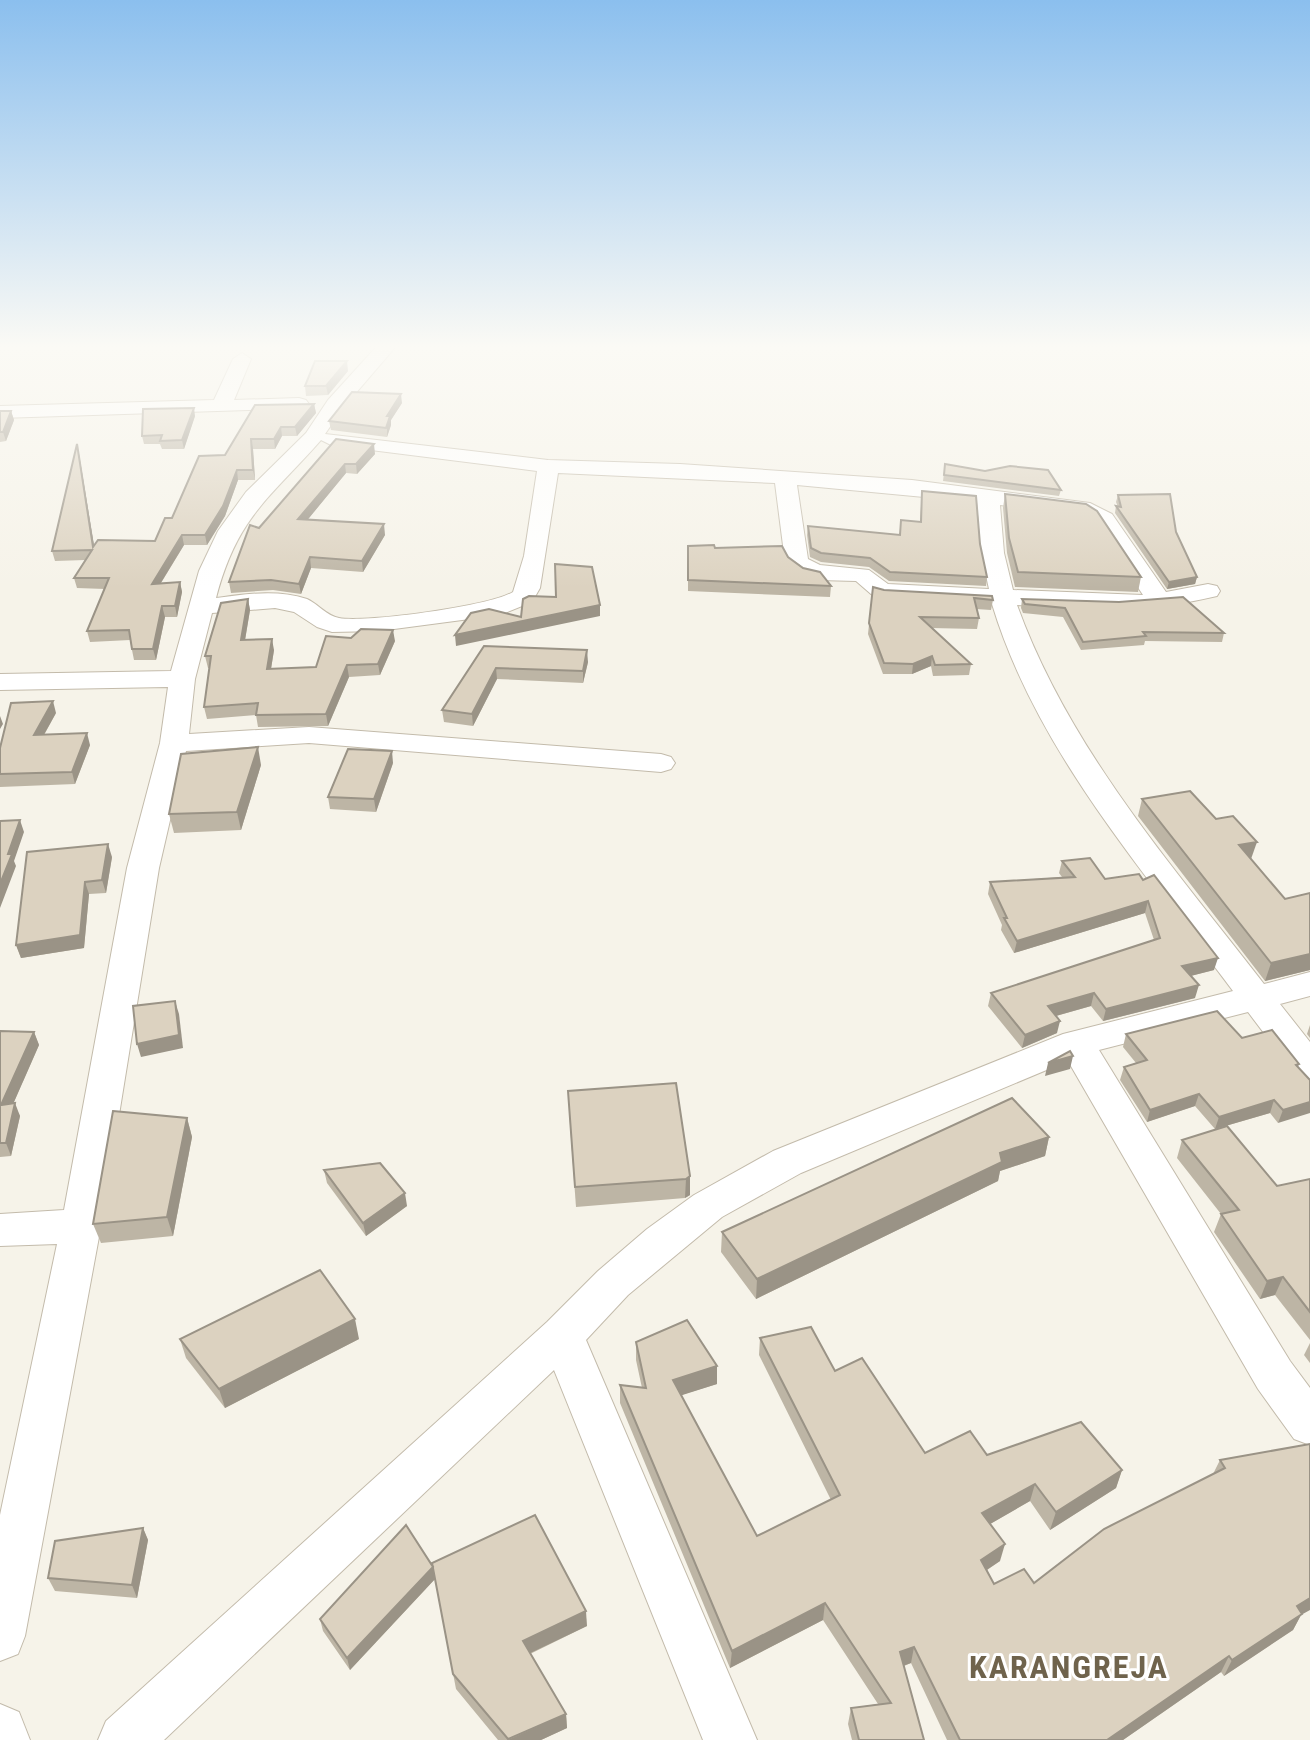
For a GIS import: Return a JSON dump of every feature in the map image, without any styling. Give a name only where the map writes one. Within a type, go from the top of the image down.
[{"type":"street","points":[[0,1636],[81,1226],[143,868],[174,743],[182,679],[211,571],[229,531],[254,497],[320,426]]},
{"type":"street","points":[[313,436],[548,466],[680,470],[912,487],[1097,513],[1160,601]]},
{"type":"street","points":[[203,606],[290,602],[308,610],[326,624],[340,626],[475,612],[517,601],[524,596],[531,574],[548,466]]},
{"type":"street","points":[[785,479],[794,557],[808,570],[822,574],[864,576],[878,589],[890,592],[1000,594],[1125,603],[1160,601],[1208,591]]},
{"type":"street","points":[[988,498],[989,544],[1000,594],[1036,687],[1107,800],[1310,1068]]},
{"type":"street","points":[[0,682],[182,679]]},
{"type":"street","points":[[174,743],[309,735],[661,763]]},
{"type":"street","points":[[125,1740],[562,1335],[613,1283],[661,1241],[739,1187],[787,1162],[1076,1043],[1310,984]]},
{"type":"street","points":[[1076,1043],[1274,1375],[1310,1424]]},
{"type":"street","points":[[0,1230],[81,1226]]},
{"type":"street","points":[[562,1335],[730,1740]]},
{"type":"street","points":[[0,1731],[3,1740]]},
{"type":"building","points":[[142,426],[187,426],[182,440],[160,441],[162,435],[142,436]]},
{"type":"building","points":[[242,426],[296,426],[281,427],[274,439],[251,439],[253,470],[237,470],[223,506],[205,535],[182,535],[152,584],[180,582],[175,606],[162,606],[153,649],[132,649],[129,630],[87,631],[109,578],[74,578],[92,550],[52,551],[77,444],[93,547],[98,540],[155,541],[165,518],[172,518],[199,456],[225,455]]},
{"type":"building","points":[[336,439],[374,444],[356,464],[345,464],[298,519],[384,524],[362,561],[310,557],[299,584],[271,580],[229,582],[250,525],[259,528]]},
{"type":"building","points":[[945,464],[985,471],[1010,466],[1048,470],[1061,490],[944,475]]},
{"type":"building","points":[[922,491],[976,496],[980,544],[987,577],[890,572],[870,558],[821,553],[811,548],[808,526],[900,535],[901,520],[921,522]]},
{"type":"building","points":[[1005,494],[1086,504],[1097,511],[1141,577],[1018,572],[1009,538]]},
{"type":"building","points":[[1170,494],[1176,532],[1197,577],[1169,582],[1116,506],[1121,507],[1118,495]]},
{"type":"building","points":[[714,545],[715,548],[782,546],[788,557],[803,568],[820,572],[831,586],[688,580],[688,546]]},
{"type":"building","points":[[555,564],[592,567],[600,605],[455,635],[471,613],[489,609],[521,617],[523,599],[529,596],[556,597]]},
{"type":"building","points":[[873,587],[884,590],[992,596],[993,600],[974,598],[979,618],[920,617],[971,664],[935,665],[932,656],[913,664],[884,663],[869,623]]},
{"type":"building","points":[[1183,597],[1224,633],[1143,632],[1146,636],[1083,642],[1065,608],[1025,604],[1022,599],[1119,602]]},
{"type":"building","points":[[248,599],[241,640],[272,639],[267,669],[316,667],[326,636],[351,638],[361,629],[393,630],[378,664],[347,665],[326,714],[256,715],[258,703],[204,707],[211,656],[205,656],[221,603]]},
{"type":"building","points":[[484,646],[587,650],[583,671],[496,668],[472,714],[442,710]]},
{"type":"building","points":[[53,701],[34,735],[87,733],[72,772],[0,774],[0,748],[11,703]]},
{"type":"building","points":[[258,747],[237,812],[169,814],[181,754]]},
{"type":"building","points":[[348,749],[392,751],[374,799],[328,797]]},
{"type":"building","points":[[1190,791],[1216,819],[1233,816],[1257,842],[1239,845],[1285,899],[1310,893],[1310,954],[1271,963],[1142,799]]},
{"type":"building","points":[[20,820],[8,854],[12,854],[0,884],[0,821]]},
{"type":"building","points":[[108,844],[102,880],[85,882],[80,935],[16,945],[27,852]]},
{"type":"building","points":[[1090,858],[1105,879],[1139,874],[1143,880],[1154,875],[1218,958],[1182,966],[1199,985],[1106,1009],[1094,993],[1048,1006],[1060,1021],[1025,1035],[991,993],[1160,938],[1148,901],[1017,941],[1004,918],[1007,918],[990,882],[1075,877],[1062,861]]},
{"type":"building","points":[[175,1001],[179,1035],[137,1044],[133,1006]]},
{"type":"building","points":[[1217,1011],[1242,1038],[1272,1030],[1310,1080],[1310,1102],[1283,1110],[1274,1100],[1219,1117],[1199,1094],[1150,1110],[1124,1067],[1147,1060],[1126,1034]]},
{"type":"building","points":[[0,1031],[34,1032],[1,1105],[15,1103],[6,1143],[0,1143]]},
{"type":"building","points":[[1070,1051],[1073,1056],[1048,1063]]},
{"type":"building","points":[[676,1083],[690,1176],[686,1179],[575,1187],[568,1091]]},
{"type":"building","points":[[1012,1098],[1049,1137],[1000,1153],[1002,1162],[757,1279],[722,1232]]},
{"type":"building","points":[[113,1111],[187,1118],[167,1217],[93,1224]]},
{"type":"building","points":[[1227,1126],[1277,1186],[1310,1179],[1310,1312],[1283,1277],[1267,1281],[1221,1214],[1239,1210],[1182,1140]]},
{"type":"building","points":[[380,1163],[405,1193],[363,1223],[324,1170]]},
{"type":"building","points":[[320,1270],[355,1319],[219,1389],[180,1339]]},
{"type":"building","points":[[687,1320],[717,1366],[673,1380],[757,1536],[840,1495],[760,1338],[811,1327],[835,1371],[862,1358],[925,1453],[970,1431],[987,1455],[1081,1422],[1122,1470],[1056,1512],[1035,1484],[982,1513],[1005,1544],[981,1560],[994,1584],[1024,1569],[1034,1583],[1104,1529],[1225,1468],[1220,1460],[1310,1444],[1310,1598],[1297,1606],[1302,1614],[1232,1660],[1229,1656],[1107,1740],[960,1740],[914,1647],[900,1652],[924,1740],[859,1740],[851,1708],[891,1703],[825,1603],[732,1651],[620,1385],[646,1388],[636,1342]]},
{"type":"building","points":[[535,1515],[586,1611],[523,1641],[566,1714],[508,1739],[453,1674],[432,1563]]},
{"type":"building","points":[[406,1525],[433,1567],[347,1658],[320,1619]]},
{"type":"building","points":[[143,1528],[132,1585],[48,1578],[55,1541]]},
{"type":"district","name":"KARANGREJA","points":[[1069,1667]]}]
